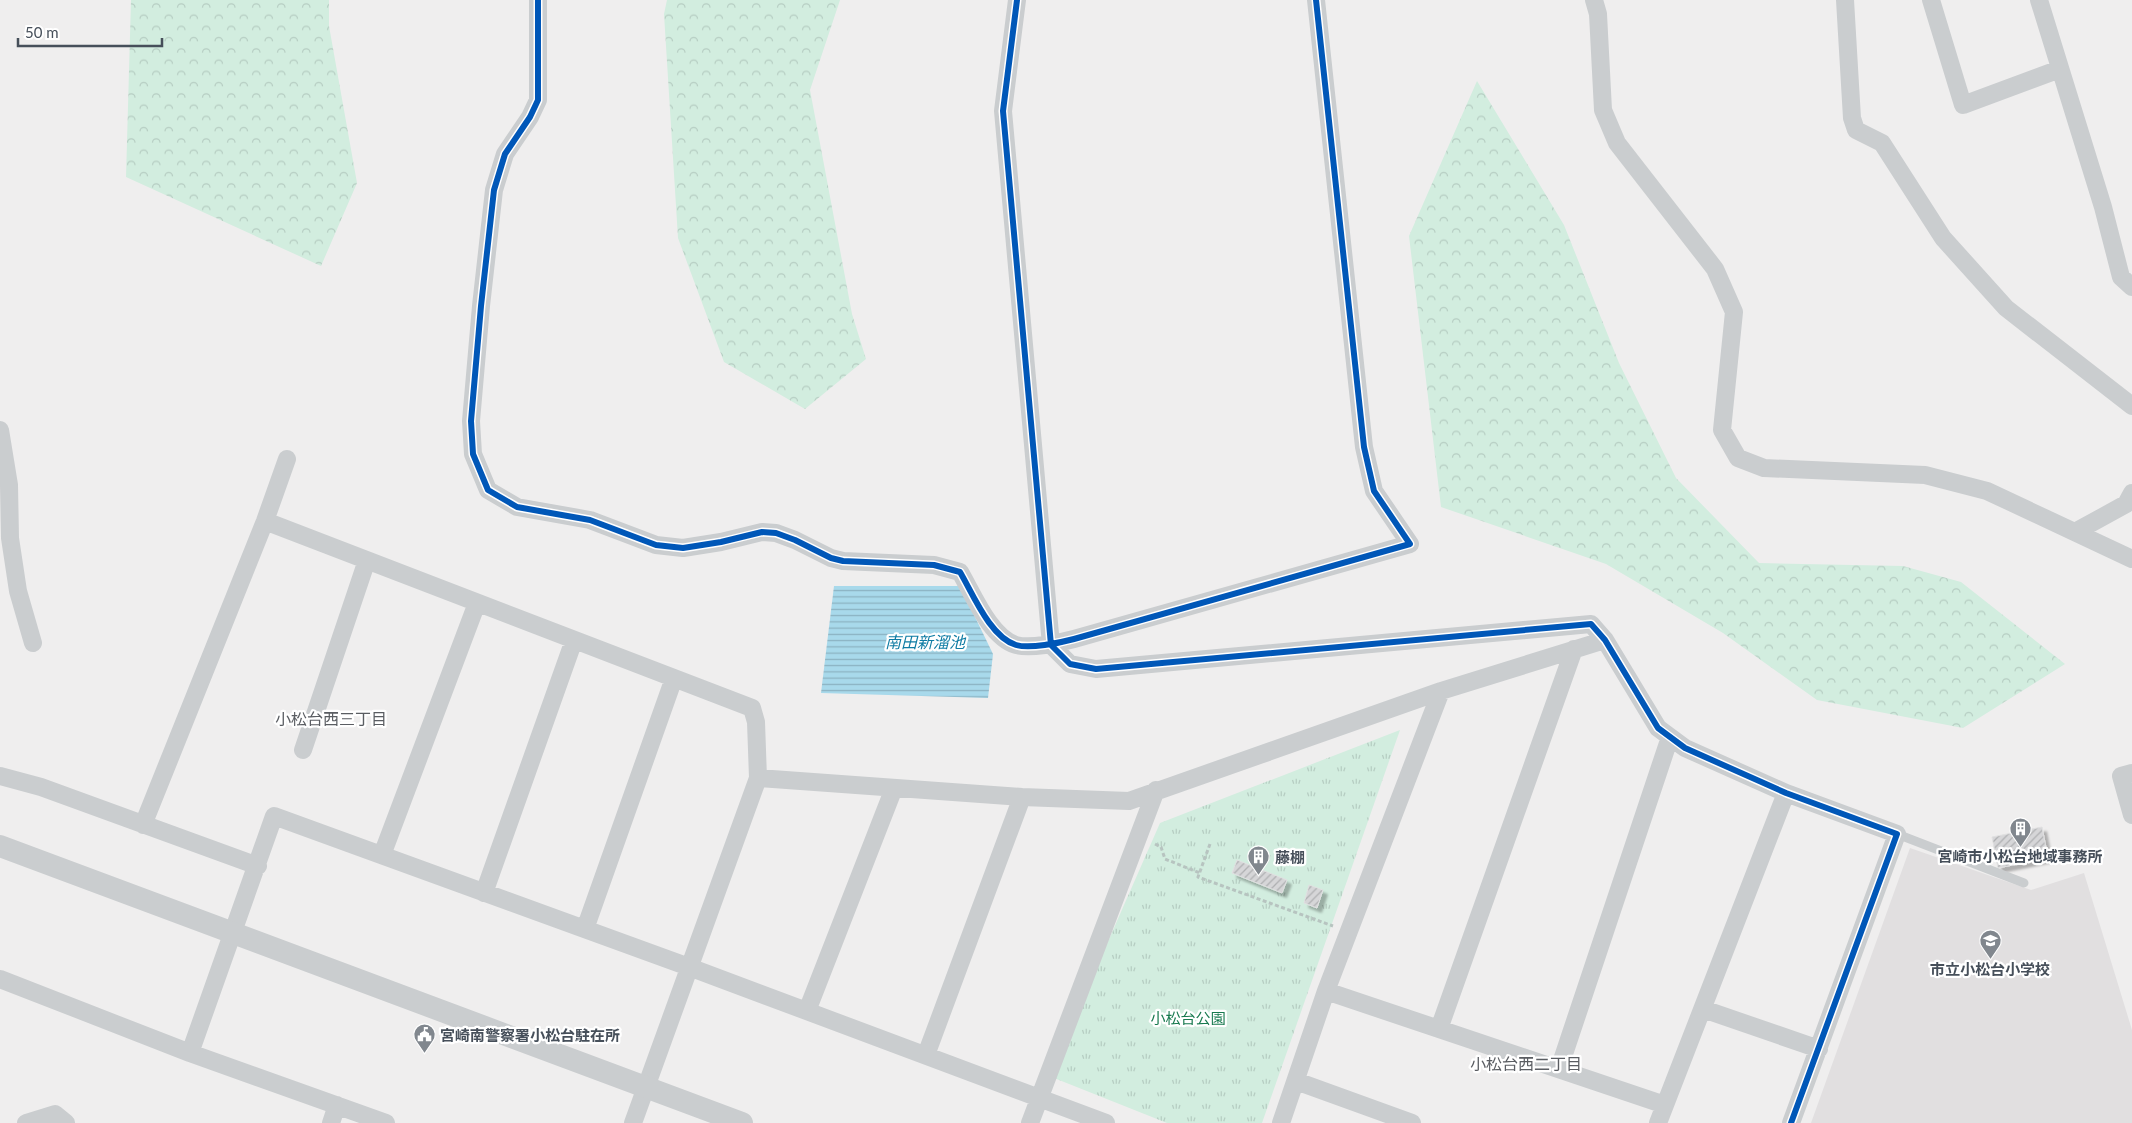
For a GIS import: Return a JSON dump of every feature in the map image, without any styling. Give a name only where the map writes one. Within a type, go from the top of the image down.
[{"type":"street","points":[[538,0],[538,100],[530,117],[505,154],[494,190],[481,306],[471,421],[473,454],[488,490],[517,507],[590,520],[656,545],[683,548],[721,542],[762,532],[776,533],[831,558],[843,561],[934,564],[960,572],[995,633],[1016,645],[1051,645],[1410,544],[1374,491],[1364,447],[1316,0]]},
{"type":"street","points":[[1017,0],[1003,111],[1051,645],[1070,664],[1096,669],[1591,624],[1605,640],[1658,728],[1685,748],[1786,793],[1897,834],[1791,1123]]},
{"type":"street","points":[[1594,0],[1598,14],[1603,110],[1618,143],[1715,269],[1734,312],[1722,430],[1738,458],[1764,468],[1925,475],[1987,491],[2132,559]]},
{"type":"street","points":[[1845,0],[1852,118],[1856,130],[1882,143],[1944,238],[2006,308],[2132,406]]},
{"type":"street","points":[[1931,0],[1963,105],[2060,69]]},
{"type":"street","points":[[2039,0],[2103,207],[2121,277],[2132,287]]},
{"type":"street","points":[[0,430],[9,485],[10,538],[18,591],[33,643]]},
{"type":"street","points":[[143,825],[265,521],[287,459]]},
{"type":"street","points":[[2075,532],[2126,504],[2132,493]]},
{"type":"street","points":[[265,521],[752,708],[756,722],[758,778],[632,1123]]},
{"type":"street","points":[[303,750],[367,560]]},
{"type":"street","points":[[382,855],[477,603]]},
{"type":"street","points":[[484,893],[574,640]]},
{"type":"street","points":[[758,778],[1022,797],[1129,801],[1441,691],[1605,640]]},
{"type":"street","points":[[1439,1029],[1574,649]]},
{"type":"street","points":[[585,929],[674,678]]},
{"type":"street","points":[[1281,1123],[1326,991],[1441,691]]},
{"type":"street","points":[[1559,1069],[1670,737]]},
{"type":"street","points":[[2132,773],[2121,776],[2132,815]]},
{"type":"street","points":[[0,776],[41,787],[258,866]]},
{"type":"street","points":[[807,1011],[894,788]]},
{"type":"street","points":[[1030,1123],[1156,790]]},
{"type":"street","points":[[1658,1123],[1786,793]]},
{"type":"street","points":[[926,1055],[1022,797]]},
{"type":"street","points":[[190,1052],[258,866],[274,816],[689,967],[1106,1123]]},
{"type":"street","points":[[0,846],[742,1123]]},
{"type":"street","points":[[0,978],[190,1052],[386,1123]]},
{"type":"street","points":[[1326,991],[1665,1105]]},
{"type":"street","points":[[1703,1009],[1819,1049]]},
{"type":"street","points":[[1296,1080],[1412,1123]]},
{"type":"street","points":[[331,1123],[337,1106]]},
{"type":"street","points":[[26,1123],[55,1114],[66,1123]]},
{"type":"lane","points":[[1897,834],[2024,883]]},
{"type":"path","points":[[1210,844],[1198,878],[1341,930]]},
{"type":"path","points":[[1165,859],[1200,873]]},
{"type":"shaded area","name":"市立小松台小学校","points":[[1910,848],[2031,890],[2084,873],[2132,1030],[2132,1123],[1811,1123]]},
{"type":"green space","points":[[131,0],[329,0],[329,26],[357,183],[321,266],[126,177]]},
{"type":"green space","points":[[667,0],[840,0],[810,90],[852,314],[866,359],[805,409],[724,362],[678,238],[664,14]]},
{"type":"green space","points":[[1477,81],[1564,225],[1619,363],[1676,478],[1759,563],[1903,566],[1961,582],[2065,664],[1963,728],[1817,700],[1723,633],[1606,564],[1441,507],[1409,236]]},
{"type":"green space","name":"小松台公園","points":[[1400,730],[1262,1123],[1167,1123],[1049,1076],[1160,823]]},
{"type":"water","name":"南田新溜池","points":[[834,586],[960,586],[993,654],[988,698],[821,693]]},
{"type":"building","name":"宮崎市小松台地域事務所","points":[[2042,827],[2048,858],[1998,868],[1992,837]]},
{"type":"building","name":"藤棚","points":[[1237,860],[1287,880],[1282,893],[1232,873]]},
{"type":"building","points":[[1309,885],[1323,890],[1317,908],[1304,903]]},
{"type":"cycle path","points":[[538,0],[538,100],[530,117],[505,154],[494,190],[481,306],[471,421],[473,454],[488,490],[517,507],[590,520],[656,545],[683,548],[721,542],[762,532],[776,533],[831,558],[843,561],[934,565],[960,572],[990,624],[1007,640],[1022,646],[1053,644],[1074,639],[1410,544],[1374,491],[1364,447],[1316,0]]},
{"type":"cycle path","points":[[1017,0],[1003,111],[1051,645],[1070,664],[1096,669],[1591,624],[1605,640],[1658,728],[1685,748],[1786,793],[1897,834],[1791,1123]]},
{"type":"place","name":"宮崎市小松台地域事務所","points":[[2020,847]]},
{"type":"place","name":"藤棚","points":[[1259,876]]},
{"type":"place","name":"市立小松台小学校","points":[[1990,960]]},
{"type":"place","name":"宮崎南警察署小松台駐在所","points":[[424,1054]]},
{"type":"district","name":"小松台西三丁目","points":[[331,718]]},
{"type":"district","name":"小松台西二丁目","points":[[1526,1063]]}]
